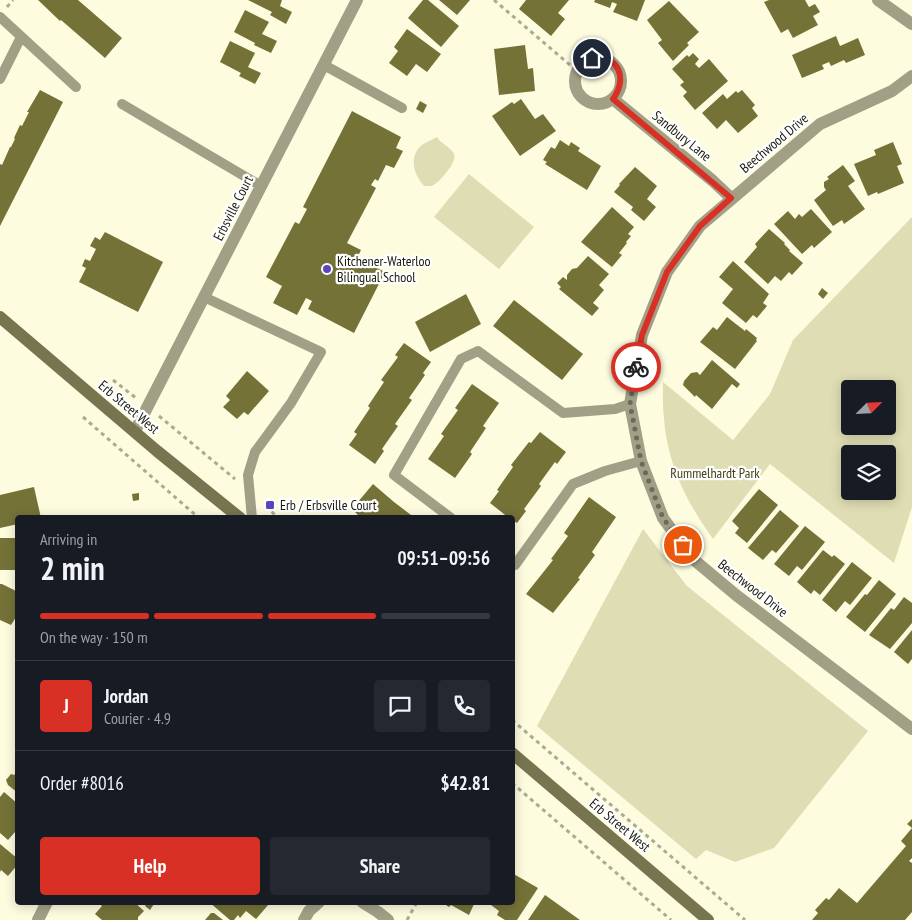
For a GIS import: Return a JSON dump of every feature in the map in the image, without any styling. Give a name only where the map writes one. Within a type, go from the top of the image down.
[{"type":"main road","name":"Erb Street West","points":[[0,317],[236,515]]},
{"type":"main road","name":"Erb Street West","points":[[515,756],[708,920]]},
{"type":"street","name":"Erbsville Court","points":[[135,431],[357,0]]},
{"type":"street","points":[[878,0],[912,24]]},
{"type":"street","points":[[592,58],[606,58],[613,63],[620,74],[621,84],[619,92],[606,103],[594,104],[583,99],[574,85],[576,70],[584,61],[592,58]]},
{"type":"street","name":"Beechwood Drive","points":[[912,76],[892,91],[820,124],[700,226],[667,272],[642,335],[630,404],[641,461],[663,518],[693,559],[736,595],[912,729]]},
{"type":"street","name":"Sandbury Lane","points":[[613,99],[731,198]]},
{"type":"street","points":[[38,920],[46,905]]},
{"type":"street","points":[[304,920],[309,911],[316,905]]},
{"type":"street","points":[[367,905],[388,920]]},
{"type":"lane","points":[[0,17],[76,87]]},
{"type":"lane","points":[[0,80],[21,37]]},
{"type":"lane","points":[[324,65],[402,108]]},
{"type":"lane","points":[[122,104],[261,186]]},
{"type":"lane","points":[[204,297],[321,352],[291,403],[255,452],[248,474],[252,515]]},
{"type":"lane","points":[[447,515],[394,475],[461,359],[478,351],[563,413],[615,409],[630,404]]},
{"type":"lane","points":[[515,565],[573,484],[605,470],[641,461]]},
{"type":"path","points":[[494,0],[576,70]]},
{"type":"path","points":[[83,417],[196,515]]},
{"type":"path","points":[[176,429],[275,515]]},
{"type":"path","points":[[515,723],[745,920]]},
{"type":"path","points":[[515,786],[671,920]]},
{"type":"path","points":[[407,920],[415,905]]},
{"type":"green space","points":[[437,137],[453,152],[453,162],[439,181],[432,186],[424,186],[415,171],[415,154],[422,145]]},
{"type":"green space","points":[[469,174],[534,227],[499,269],[434,217]]},
{"type":"green space","name":"Rummelhardt Park","points":[[912,217],[912,507],[894,563],[770,464],[713,539],[689,502],[673,465],[665,426],[663,382],[733,440],[770,394],[793,340]]},
{"type":"green space","points":[[643,529],[687,586],[868,731],[774,848],[735,862],[706,850],[696,859],[537,726]]},
{"type":"building","points":[[38,0],[78,0],[122,38],[105,58]]},
{"type":"building","points":[[248,0],[282,0],[280,6],[292,12],[286,24],[270,15],[272,12]]},
{"type":"building","points":[[423,0],[428,0],[459,26],[441,47],[408,18]]},
{"type":"building","points":[[439,0],[470,0],[457,15]]},
{"type":"building","points":[[526,0],[569,0],[558,13],[565,19],[551,36],[519,9]]},
{"type":"building","points":[[595,0],[645,0],[637,21],[613,12],[617,4],[612,2],[610,8],[594,2]]},
{"type":"building","points":[[769,0],[805,0],[809,7],[815,4],[820,12],[813,16],[818,25],[793,38],[788,29],[781,33],[764,2]]},
{"type":"building","points":[[669,1],[699,32],[687,43],[689,45],[673,61],[658,43],[662,40],[647,20]]},
{"type":"building","points":[[245,10],[269,22],[262,34],[277,41],[271,53],[234,32]]},
{"type":"building","points":[[407,29],[441,54],[427,72],[416,64],[407,76],[389,63],[398,51],[394,47]]},
{"type":"building","points":[[836,36],[840,46],[858,38],[865,55],[846,63],[844,60],[831,66],[829,62],[822,65],[824,69],[802,78],[792,55]]},
{"type":"building","points":[[230,41],[255,53],[248,67],[261,73],[255,84],[239,76],[241,73],[220,62]]},
{"type":"building","points":[[525,45],[528,69],[533,68],[535,91],[499,95],[494,49]]},
{"type":"building","points":[[693,53],[699,59],[695,64],[699,68],[709,59],[728,81],[695,110],[683,96],[687,92],[680,85],[684,82],[672,69],[687,55],[689,57]]},
{"type":"building","points":[[40,90],[63,102],[0,226],[0,164],[2,165],[20,125],[22,126],[29,112],[27,112]]},
{"type":"building","points":[[742,90],[755,105],[752,108],[758,116],[738,133],[726,120],[717,129],[702,113],[723,94],[727,99],[736,91],[738,93]]},
{"type":"building","points":[[521,99],[535,119],[543,114],[556,131],[520,156],[492,116],[512,102],[514,104]]},
{"type":"building","points":[[420,101],[427,105],[423,113],[416,109]]},
{"type":"building","points":[[352,111],[401,137],[396,148],[403,151],[394,168],[386,165],[378,181],[375,179],[371,185],[376,188],[347,243],[361,250],[357,258],[385,272],[354,333],[308,309],[312,301],[306,298],[297,315],[273,303],[282,286],[266,277],[295,222],[299,224],[307,209],[303,207]]},
{"type":"building","points":[[560,140],[569,146],[571,142],[580,148],[578,151],[601,166],[587,190],[545,164],[547,162],[543,160],[551,147],[555,149]]},
{"type":"building","points":[[893,142],[902,164],[897,166],[904,183],[878,194],[877,192],[868,196],[854,164],[876,155],[874,150]]},
{"type":"building","points":[[843,165],[855,181],[848,186],[865,209],[844,224],[842,220],[833,226],[814,200],[826,190],[824,182],[829,179],[827,177]]},
{"type":"building","points":[[635,167],[657,186],[647,199],[656,207],[644,221],[631,210],[633,207],[614,192]]},
{"type":"building","points":[[612,207],[634,227],[628,234],[631,236],[627,243],[619,253],[622,255],[612,267],[581,242]]},
{"type":"building","points":[[811,209],[832,232],[814,248],[812,245],[802,254],[774,224],[788,211],[795,219],[799,214],[802,217]]},
{"type":"building","points":[[769,229],[803,263],[792,275],[789,272],[781,281],[775,276],[768,284],[744,262],[757,247],[755,244]]},
{"type":"building","points":[[105,232],[163,262],[138,312],[79,282],[86,268],[82,266],[85,259],[90,261],[96,249],[90,246],[95,237],[100,240]]},
{"type":"building","points":[[588,256],[609,274],[599,285],[604,290],[593,303],[599,308],[592,316],[559,289],[561,287],[557,283],[563,277],[567,280],[567,275],[572,269],[577,268]]},
{"type":"building","points":[[733,261],[769,294],[763,303],[767,306],[757,318],[753,315],[746,323],[722,303],[733,289],[719,277]]},
{"type":"building","points":[[822,288],[828,293],[823,299],[818,294]]},
{"type":"building","points":[[466,294],[481,324],[430,352],[415,322]]},
{"type":"building","points":[[514,300],[583,354],[562,380],[493,326]]},
{"type":"building","points":[[727,317],[757,338],[757,341],[735,369],[700,342],[713,327],[717,330]]},
{"type":"building","points":[[404,343],[431,362],[423,373],[425,375],[409,398],[412,400],[395,424],[398,426],[382,449],[384,451],[375,464],[349,445],[357,434],[354,432],[370,408],[368,406],[384,382],[381,380],[398,357],[395,355]]},
{"type":"building","points":[[712,360],[740,384],[737,388],[732,384],[712,409],[696,395],[695,397],[683,385],[691,373],[697,372],[700,375]]},
{"type":"building","points":[[247,371],[269,391],[248,415],[244,412],[237,419],[223,407],[230,400],[226,396]]},
{"type":"building","points":[[472,384],[499,403],[483,426],[486,428],[470,452],[472,454],[455,478],[428,459],[444,436],[441,434],[458,410],[455,408]]},
{"type":"building","points":[[540,432],[566,452],[557,464],[555,462],[539,484],[541,486],[524,509],[526,511],[517,523],[515,522],[515,515],[505,515],[490,503],[513,467],[511,465],[529,442],[531,443]]},
{"type":"building","points":[[373,484],[411,515],[358,515],[352,509]]},
{"type":"building","points":[[34,487],[40,515],[15,515],[15,525],[0,528],[0,495]]},
{"type":"building","points":[[759,489],[778,505],[747,543],[735,533],[739,528],[732,521]]},
{"type":"building","points":[[139,493],[139,500],[133,501],[132,494]]},
{"type":"building","points":[[589,497],[616,517],[592,552],[595,555],[578,578],[580,579],[553,613],[526,594],[553,560],[551,559],[568,536],[564,533]]},
{"type":"building","points":[[780,510],[799,526],[776,553],[772,550],[763,560],[748,548]]},
{"type":"building","points":[[805,526],[825,542],[802,570],[797,566],[789,576],[774,564]]},
{"type":"building","points":[[0,538],[15,538],[15,570],[0,570]]},
{"type":"building","points":[[823,550],[832,557],[834,555],[845,564],[820,595],[814,590],[811,594],[797,582]]},
{"type":"building","points":[[852,562],[872,578],[850,605],[845,601],[836,612],[822,600]]},
{"type":"building","points":[[879,580],[896,594],[865,632],[846,617]]},
{"type":"building","points":[[0,584],[2,584],[15,590],[15,619],[11,625],[0,620]]},
{"type":"building","points":[[904,597],[912,603],[912,623],[890,649],[869,635],[891,608],[894,610]]},
{"type":"building","points":[[912,630],[912,659],[908,664],[894,652]]},
{"type":"building","points":[[11,774],[14,775],[15,791],[8,785],[6,780]]},
{"type":"building","points":[[4,792],[15,801],[15,832],[8,840],[0,833],[0,797]]},
{"type":"building","points":[[912,819],[912,828],[907,824]]},
{"type":"building","points":[[912,828],[912,858],[909,861],[912,863],[912,912],[905,920],[812,920],[818,913],[815,910],[826,898],[829,900],[839,888],[857,903],[906,846],[901,841]]},
{"type":"building","points":[[0,844],[15,856],[15,868],[8,876],[1,870],[0,872]]},
{"type":"building","points":[[515,875],[538,888],[517,920],[505,920],[497,915],[499,911],[491,905],[515,905]]},
{"type":"building","points":[[545,895],[580,920],[528,920]]},
{"type":"building","points":[[101,905],[137,905],[144,911],[138,917],[138,920],[102,920],[95,914],[102,906]]},
{"type":"building","points":[[146,905],[153,905],[150,910]]},
{"type":"building","points":[[212,905],[268,905],[256,919],[246,911],[240,918],[238,915],[234,920],[230,920]]},
{"type":"building","points":[[451,905],[474,905],[469,915]]},
{"type":"building","points":[[211,913],[214,913],[223,920],[205,920]]},
{"type":"way so far","points":[[636,367],[630,404],[641,461],[663,518],[683,545]]},
{"type":"place","name":"Kitchener-Waterloo Bilingual School","points":[[327,269]]},
{"type":"place","name":"Erb / Erbsville Court","points":[[270,505]]},
{"type":"route","points":[[592,58],[606,58],[617,67],[621,84],[619,92],[613,99],[731,198],[700,226],[667,272],[642,335],[636,367]]}]
